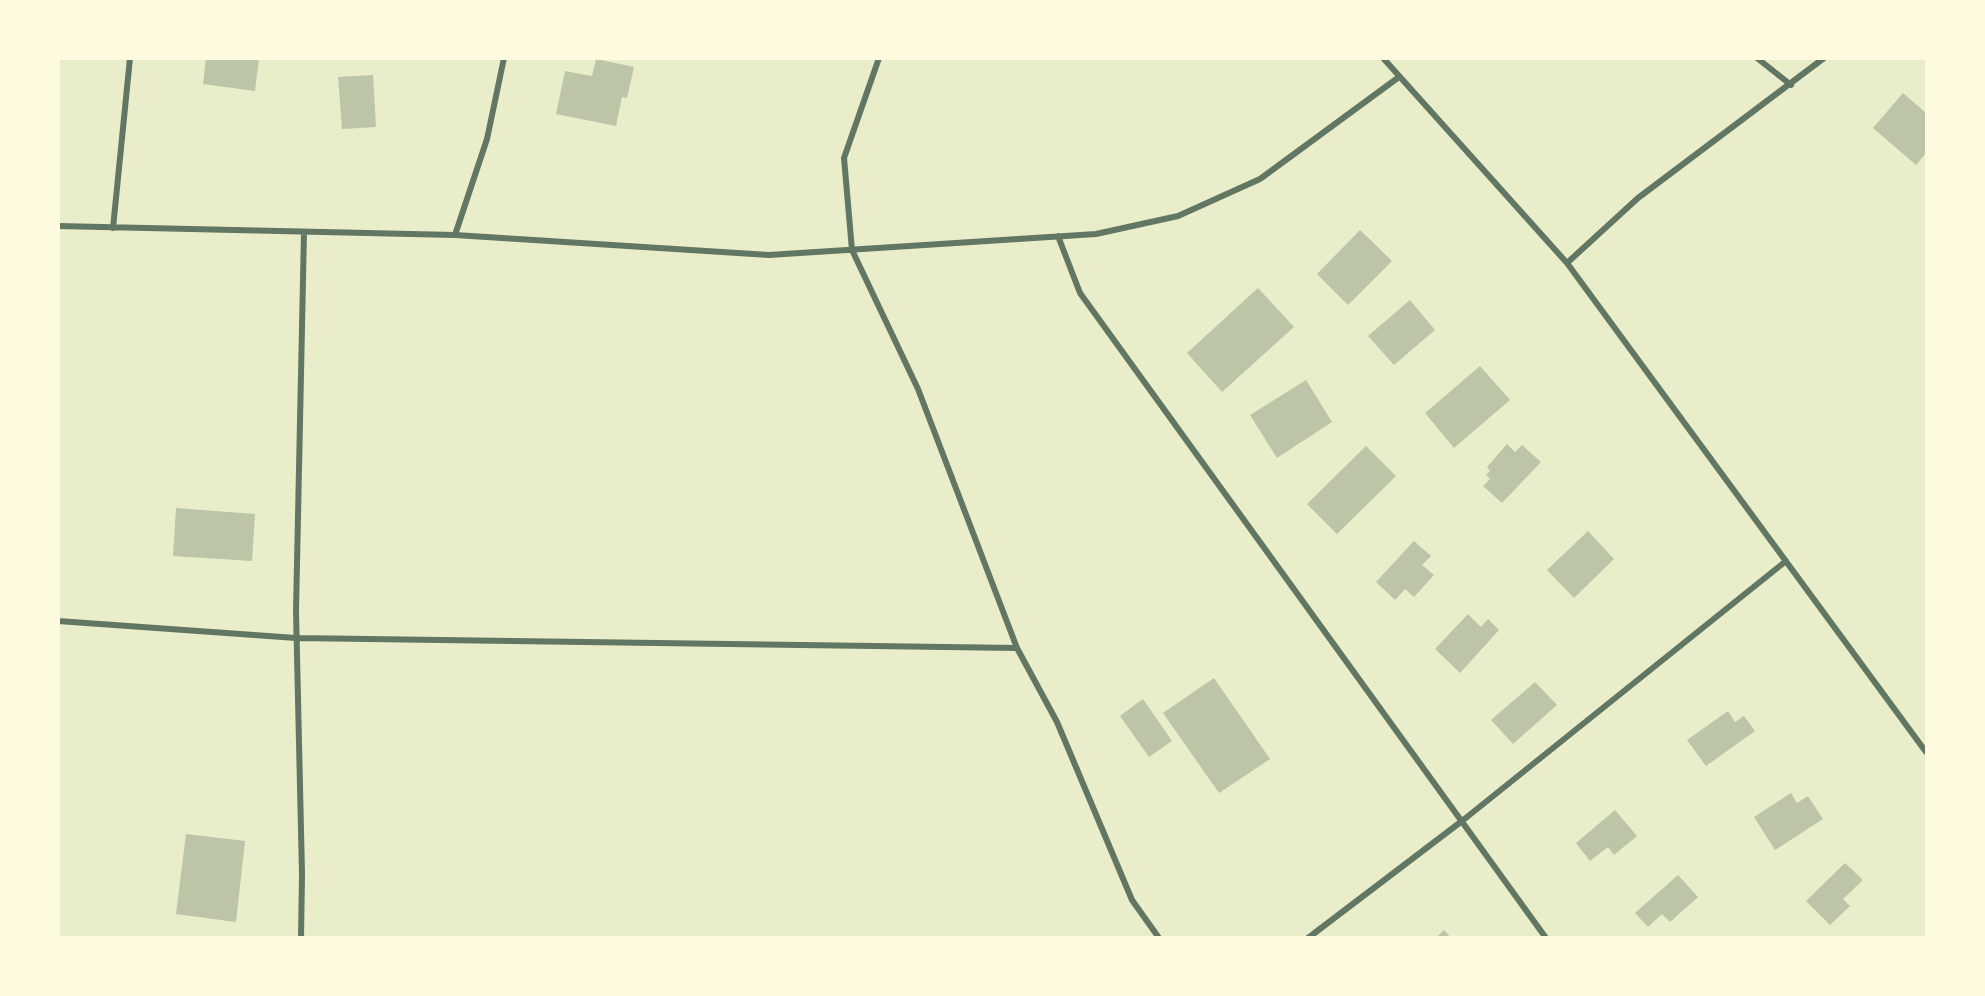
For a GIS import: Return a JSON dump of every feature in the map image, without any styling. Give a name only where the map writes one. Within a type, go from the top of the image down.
[{"type":"street","points":[[113,228],[130,58]]},
{"type":"street","points":[[454,235],[487,139],[504,58]]},
{"type":"street","points":[[879,58],[844,158],[852,250],[918,389],[1017,648],[1057,722],[1132,900],[1159,938]]},
{"type":"street","points":[[1383,58],[1567,263],[1926,752]]},
{"type":"street","points":[[1757,58],[1791,85]]},
{"type":"street","points":[[1567,263],[1638,198],[1824,58]]},
{"type":"street","points":[[58,226],[454,235],[769,255],[1096,234],[1178,216],[1260,178],[1398,77]]},
{"type":"street","points":[[301,938],[302,874],[296,638],[304,232]]},
{"type":"street","points":[[1058,236],[1080,293],[1546,938]]},
{"type":"street","points":[[1308,938],[1462,821],[1786,561]]},
{"type":"street","points":[[58,621],[296,638],[1017,648]]},
{"type":"building","points":[[206,58],[259,58],[255,91],[203,84]]},
{"type":"building","points":[[596,59],[634,67],[627,98],[622,97],[616,126],[556,114],[565,71],[592,76]]},
{"type":"building","points":[[373,75],[376,127],[342,129],[338,77]]},
{"type":"building","points":[[1903,93],[1926,113],[1926,153],[1916,165],[1873,128]]},
{"type":"building","points":[[1360,230],[1392,261],[1348,305],[1317,274]]},
{"type":"building","points":[[1258,288],[1294,327],[1222,392],[1187,353]]},
{"type":"building","points":[[1410,300],[1435,330],[1394,365],[1368,336]]},
{"type":"building","points":[[1480,366],[1510,400],[1454,448],[1425,413]]},
{"type":"building","points":[[1306,380],[1332,422],[1277,458],[1250,415]]},
{"type":"building","points":[[1507,444],[1515,452],[1522,445],[1541,462],[1502,503],[1483,486],[1490,479],[1486,475],[1490,471],[1487,467]]},
{"type":"building","points":[[1366,446],[1396,476],[1337,534],[1307,504]]},
{"type":"building","points":[[176,508],[255,514],[252,561],[173,556]]},
{"type":"building","points":[[1588,531],[1614,559],[1574,598],[1547,570]]},
{"type":"building","points":[[1414,541],[1431,556],[1422,565],[1434,575],[1414,597],[1405,589],[1395,600],[1376,582]]},
{"type":"building","points":[[1468,614],[1481,627],[1488,619],[1499,630],[1460,673],[1435,649]]},
{"type":"building","points":[[1214,678],[1270,759],[1219,793],[1163,713]]},
{"type":"building","points":[[1535,682],[1557,705],[1513,744],[1491,720]]},
{"type":"building","points":[[1143,699],[1172,741],[1149,757],[1120,716]]},
{"type":"building","points":[[1728,711],[1735,722],[1744,716],[1755,731],[1706,766],[1687,740]]},
{"type":"building","points":[[1791,793],[1797,803],[1808,796],[1823,819],[1775,850],[1754,817]]},
{"type":"building","points":[[1615,810],[1637,836],[1614,855],[1608,847],[1590,861],[1576,843]]},
{"type":"building","points":[[186,834],[245,841],[236,922],[176,914]]},
{"type":"building","points":[[1845,863],[1863,880],[1843,899],[1850,906],[1830,925],[1806,901]]},
{"type":"building","points":[[1678,875],[1698,897],[1670,922],[1662,914],[1648,927],[1635,913]]},
{"type":"building","points":[[1444,930],[1451,938],[1436,938]]}]
